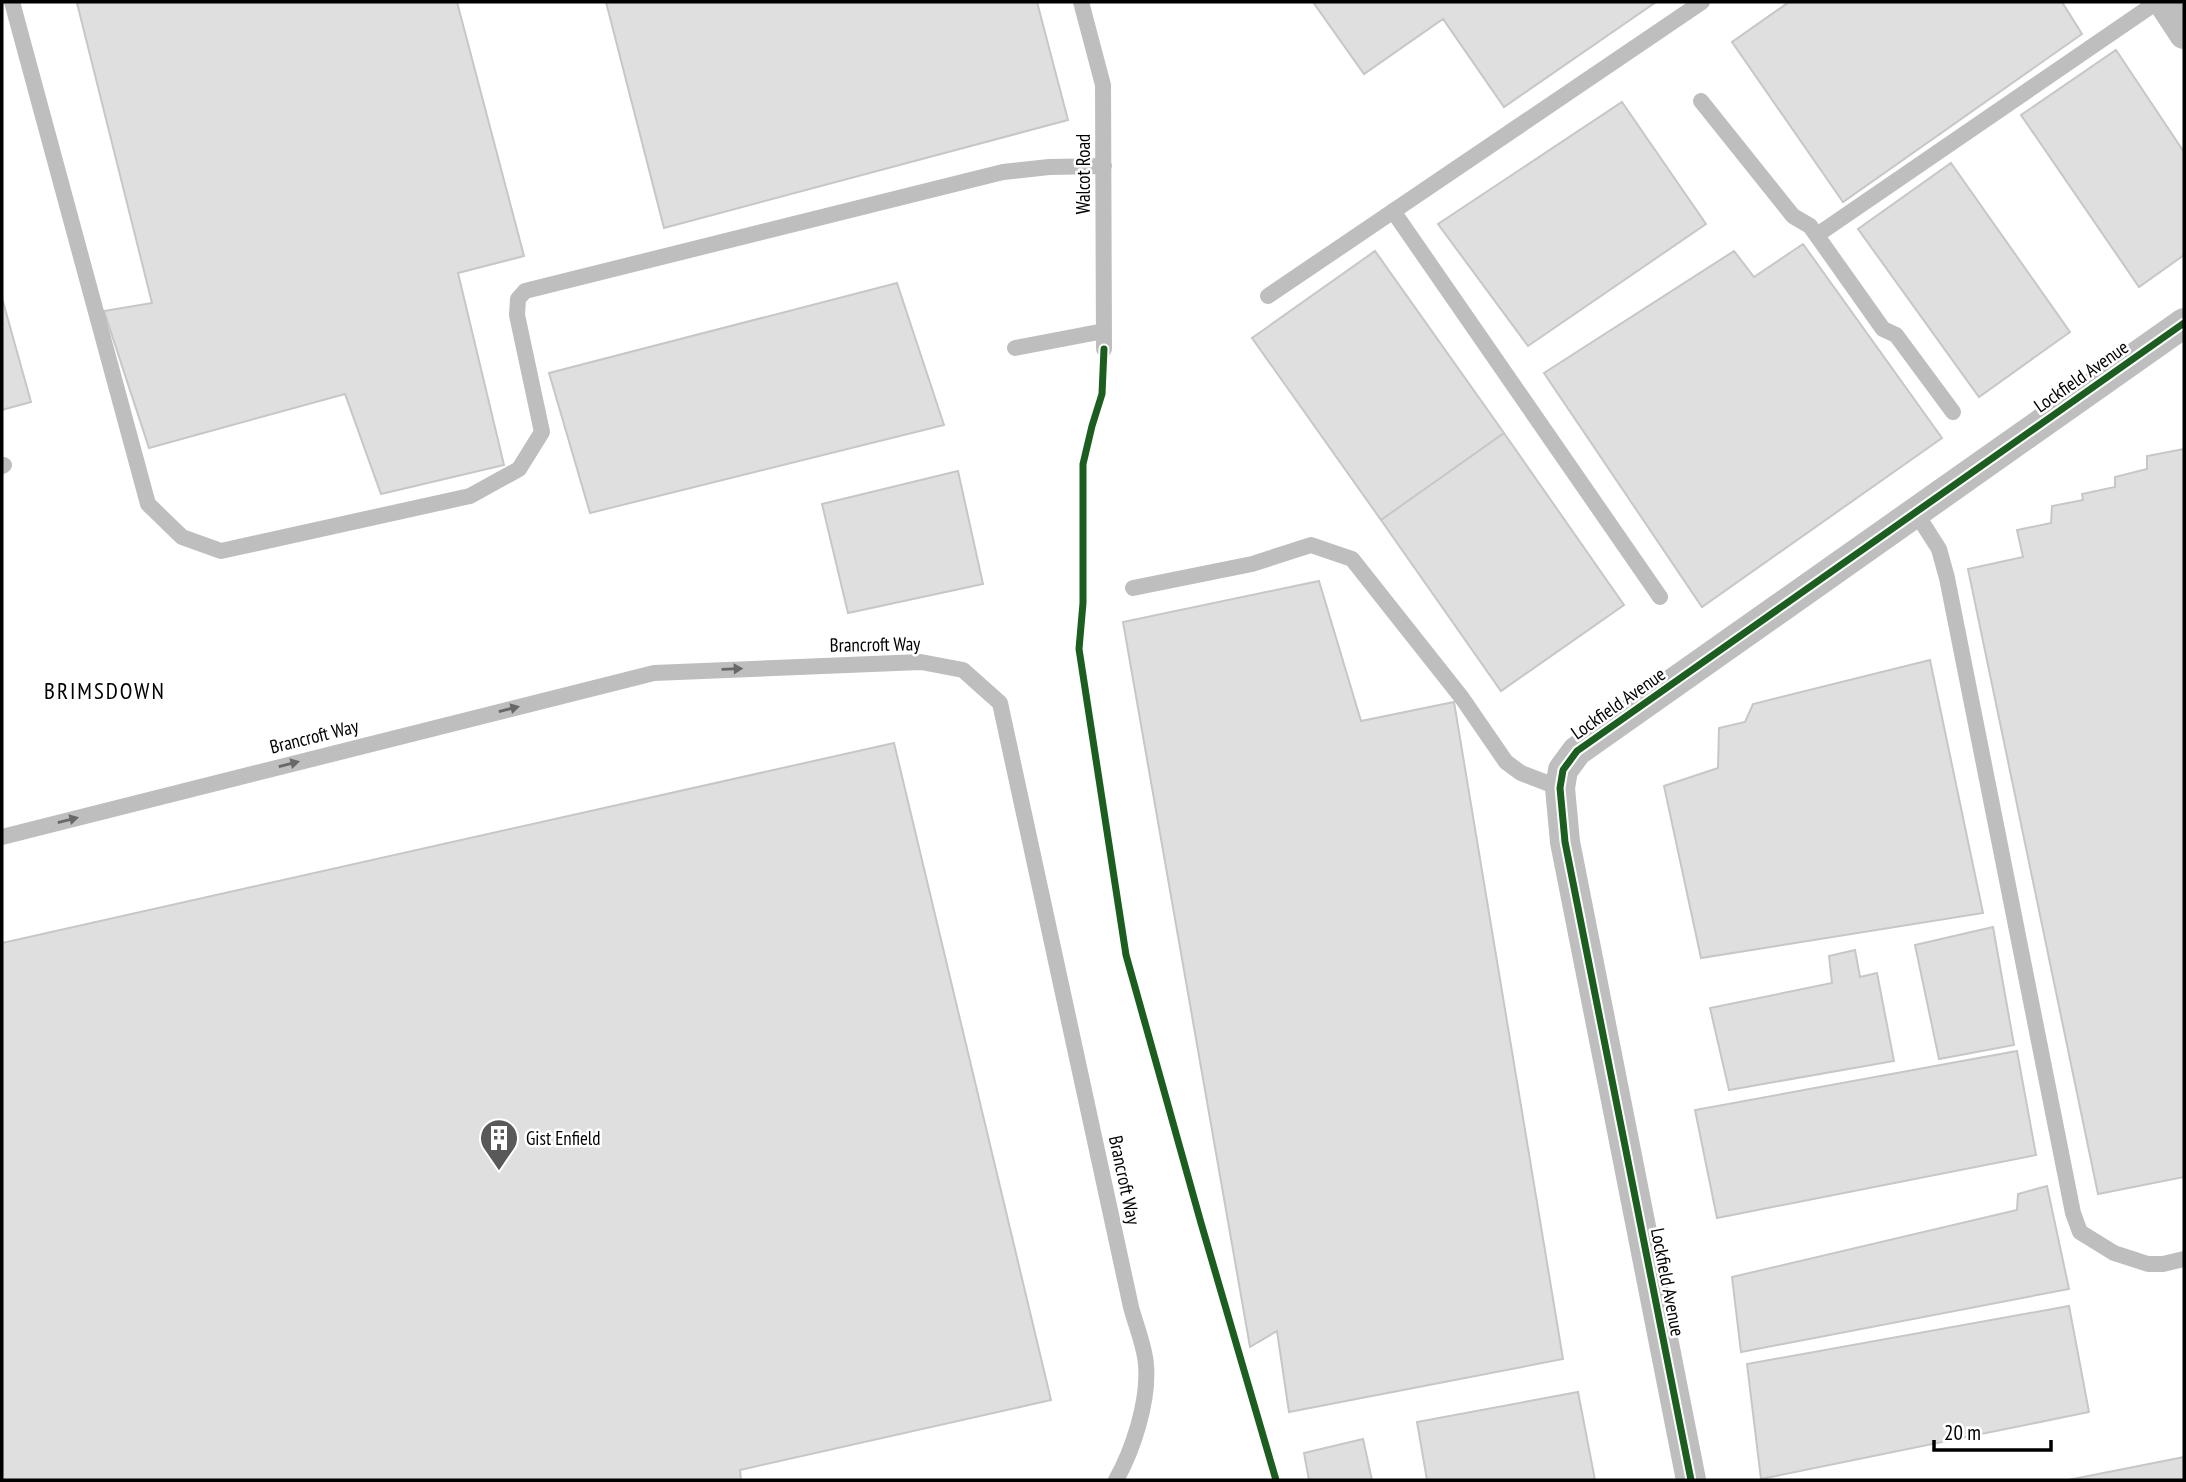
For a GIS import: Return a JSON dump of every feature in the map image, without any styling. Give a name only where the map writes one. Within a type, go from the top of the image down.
[{"type":"street","points":[[2163,2],[2184,34]]},
{"type":"street","name":"Lockfield Avenue","points":[[1691,1480],[1565,842],[1560,788],[1563,770],[1577,751],[2184,324]]},
{"type":"lane","points":[[12,2],[148,504],[182,537],[221,551],[470,496],[519,469],[542,432],[517,315],[518,299],[525,290],[1003,172],[1049,167],[1104,166]]},
{"type":"lane","name":"Walcot Road","points":[[1082,2],[1103,85],[1104,349]]},
{"type":"lane","points":[[1268,296],[1702,2]]},
{"type":"lane","points":[[1817,235],[2157,2]]},
{"type":"lane","points":[[1702,101],[1793,216],[1810,226],[1883,329],[1896,335],[1953,412]]},
{"type":"lane","points":[[1393,211],[1660,597]]},
{"type":"lane","points":[[1015,348],[1104,331]]},
{"type":"lane","points":[[1916,513],[1939,549],[1947,578],[2070,1200],[2080,1232],[2115,1253],[2148,1264],[2184,1259]]},
{"type":"lane","points":[[1133,589],[1252,564],[1311,545],[1352,559],[1462,698],[1506,762],[1521,773],[1560,788]]},
{"type":"lane","name":"Brancroft Way","points":[[2,837],[654,673],[921,662],[963,670],[1000,703],[1125,1280],[1147,1365],[1143,1410],[1128,1459],[1116,1480]]},
{"type":"building","points":[[457,2],[524,256],[458,273],[504,465],[381,494],[345,394],[149,448],[104,311],[152,303],[77,3]]},
{"type":"building","points":[[606,2],[1037,2],[1068,120],[664,228]]},
{"type":"building","points":[[1313,2],[1656,2],[1504,107],[1443,19],[1364,74]]},
{"type":"building","points":[[1789,2],[2062,2],[2082,34],[1843,202],[1732,42]]},
{"type":"building","points":[[2116,50],[2184,152],[2184,255],[2139,287],[2021,115]]},
{"type":"building","points":[[1622,102],[1706,224],[1528,346],[1438,224]]},
{"type":"building","points":[[1951,163],[2070,332],[1979,397],[1858,229]]},
{"type":"building","points":[[1803,244],[1942,438],[1702,607],[1544,373],[1734,251],[1754,277]]},
{"type":"building","points":[[1375,251],[1504,433],[1381,520],[1252,338]]},
{"type":"building","points":[[897,283],[944,425],[590,513],[549,373]]},
{"type":"building","points":[[2,298],[31,402],[2,410]]},
{"type":"building","points":[[1504,433],[1624,605],[1501,691],[1381,520]]},
{"type":"building","points":[[2184,449],[2184,1177],[2098,1194],[1968,569],[2023,557],[2017,530],[2051,523],[2052,506],[2083,500],[2082,494],[2115,487],[2115,477],[2147,469],[2147,456]]},
{"type":"building","points":[[958,471],[983,584],[848,613],[822,504]]},
{"type":"building","points":[[1319,581],[1361,721],[1454,702],[1563,1359],[1289,1412],[1277,1331],[1250,1347],[1123,622]]},
{"type":"building","points":[[1930,660],[1983,913],[1701,958],[1664,786],[1718,768],[1719,728],[1745,722],[1753,704]]},
{"type":"building","name":"Gist Enfield","points":[[894,743],[1051,1400],[740,1470],[741,1480],[2,1480],[2,943]]},
{"type":"building","points":[[1993,927],[2014,1045],[1939,1059],[1915,945]]},
{"type":"building","points":[[1855,950],[1860,977],[1877,973],[1894,1061],[1729,1090],[1710,1008],[1832,983],[1829,956]]},
{"type":"building","points":[[2017,1051],[2036,1155],[1717,1218],[1695,1110]]},
{"type":"building","points":[[2047,1186],[2069,1289],[1741,1352],[1732,1277],[2017,1210],[2018,1194]]},
{"type":"building","points":[[2069,1306],[2089,1412],[1761,1479],[1747,1364]]},
{"type":"building","points":[[1578,1392],[1595,1480],[1427,1480],[1417,1422]]},
{"type":"building","points":[[1363,1439],[1372,1480],[1309,1480],[1304,1453]]},
{"type":"building","points":[[2184,1457],[2184,1480],[2068,1480]]},
{"type":"cycle path","points":[[1691,1480],[1565,842],[1560,788],[1563,770],[1577,751],[2184,323]]},
{"type":"cycle path","points":[[1104,349],[1102,394],[1083,464],[1083,603],[1079,649],[1126,955],[1276,1480]]},
{"type":"place","name":"Gist Enfield","points":[[499,1172]]},
{"type":"district","name":"BRIMSDOWN","points":[[105,691]]}]
